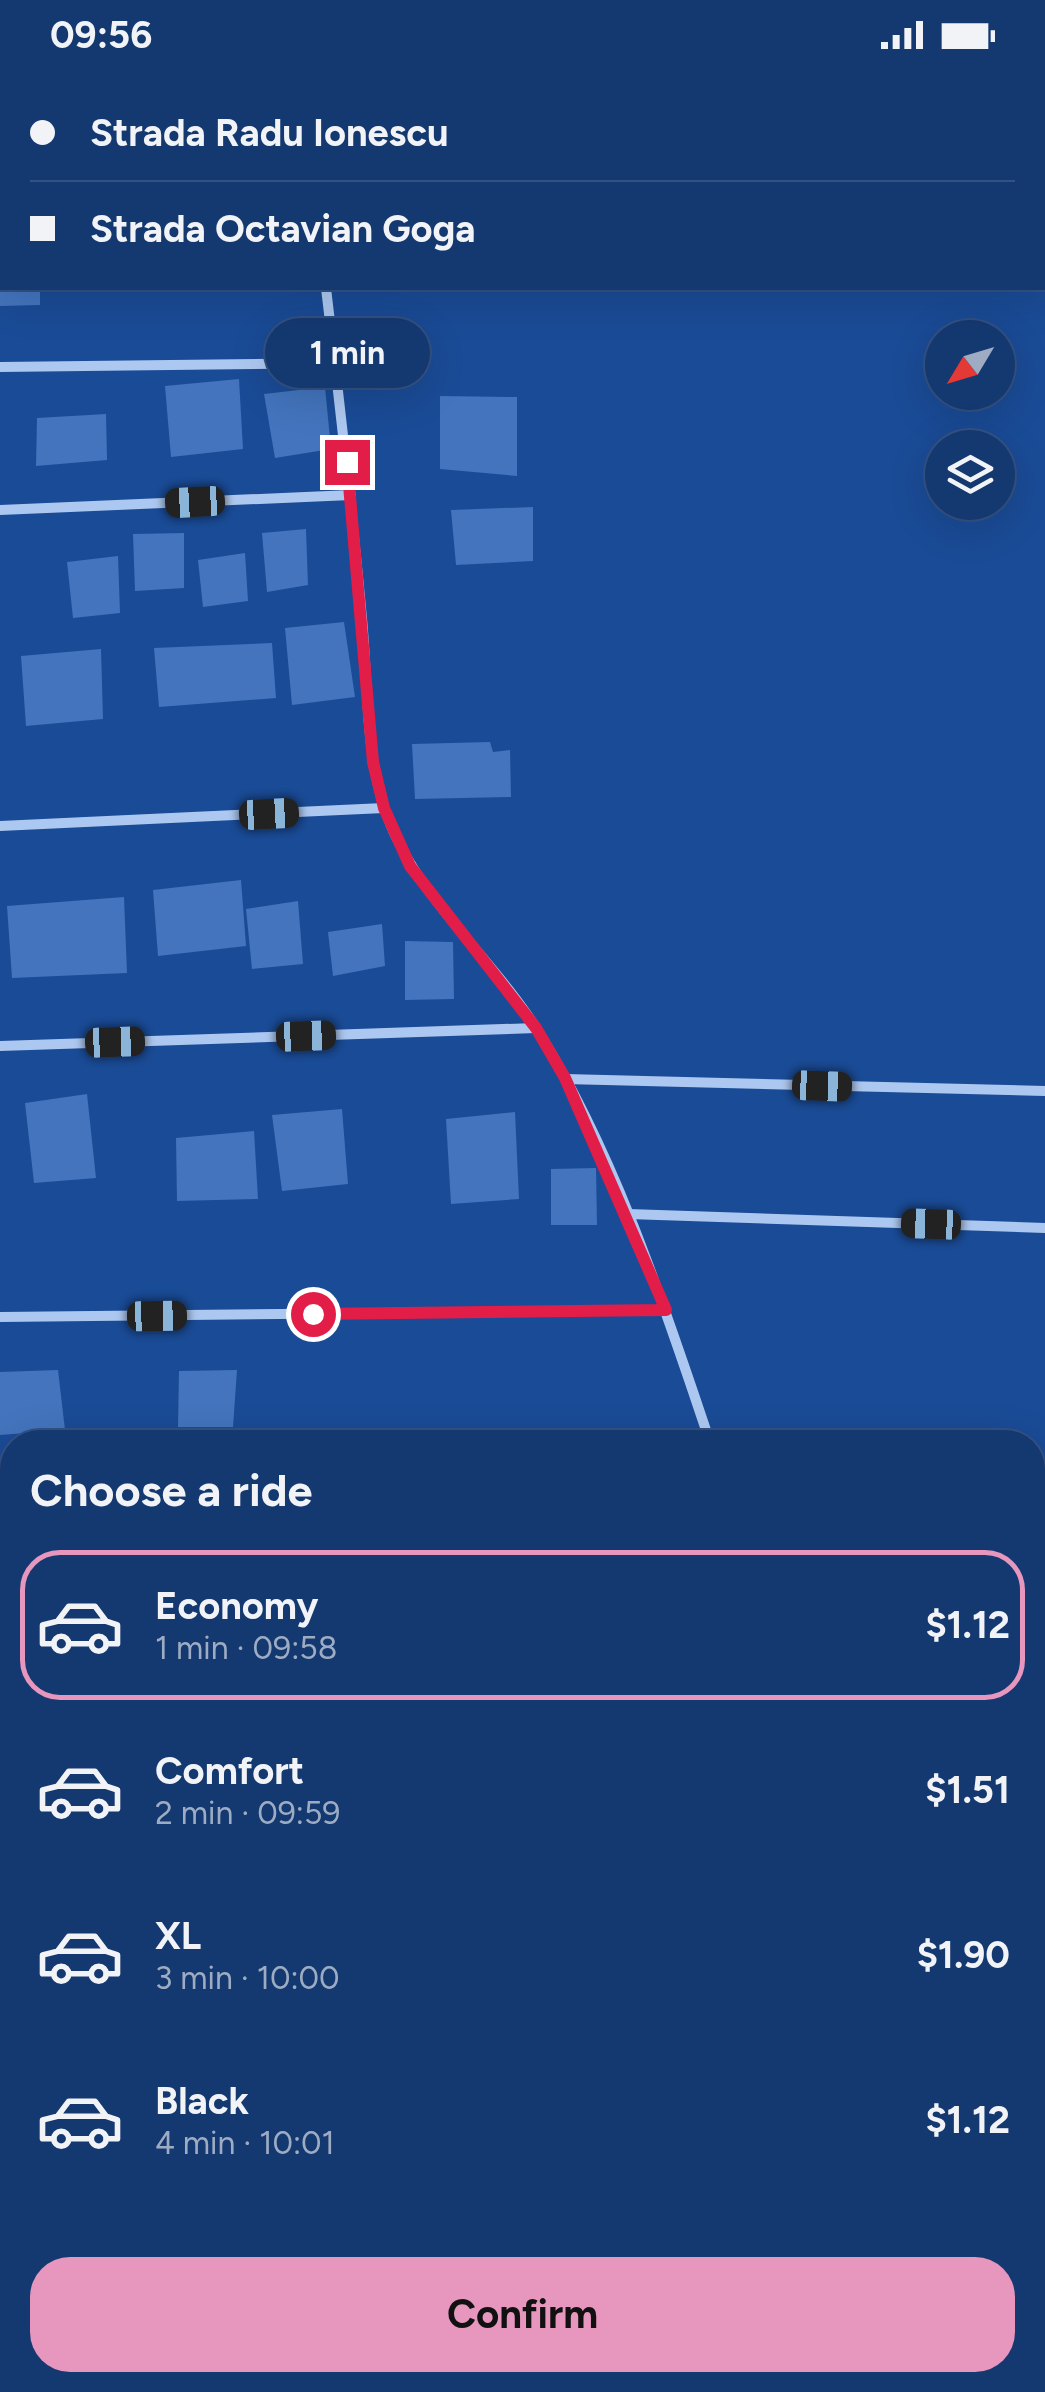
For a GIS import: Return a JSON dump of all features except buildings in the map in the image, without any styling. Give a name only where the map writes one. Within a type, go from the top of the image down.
[{"type":"street","points":[[326,290],[350,495],[373,762],[384,808],[410,866],[536,1028],[565,1078],[628,1214],[666,1310],[706,1430]]},
{"type":"street","points":[[0,366],[335,363]]},
{"type":"street","points":[[0,510],[350,495]]},
{"type":"street","points":[[0,826],[384,808]]},
{"type":"street","points":[[0,1046],[536,1028]]},
{"type":"street","points":[[565,1078],[1045,1091]]},
{"type":"street","points":[[628,1214],[1045,1228]]},
{"type":"street","points":[[0,1318],[666,1310]]},
{"type":"route","points":[[313,1314],[666,1310],[628,1214],[565,1078],[536,1028],[410,866],[384,808],[373,762],[347,462]]}]
